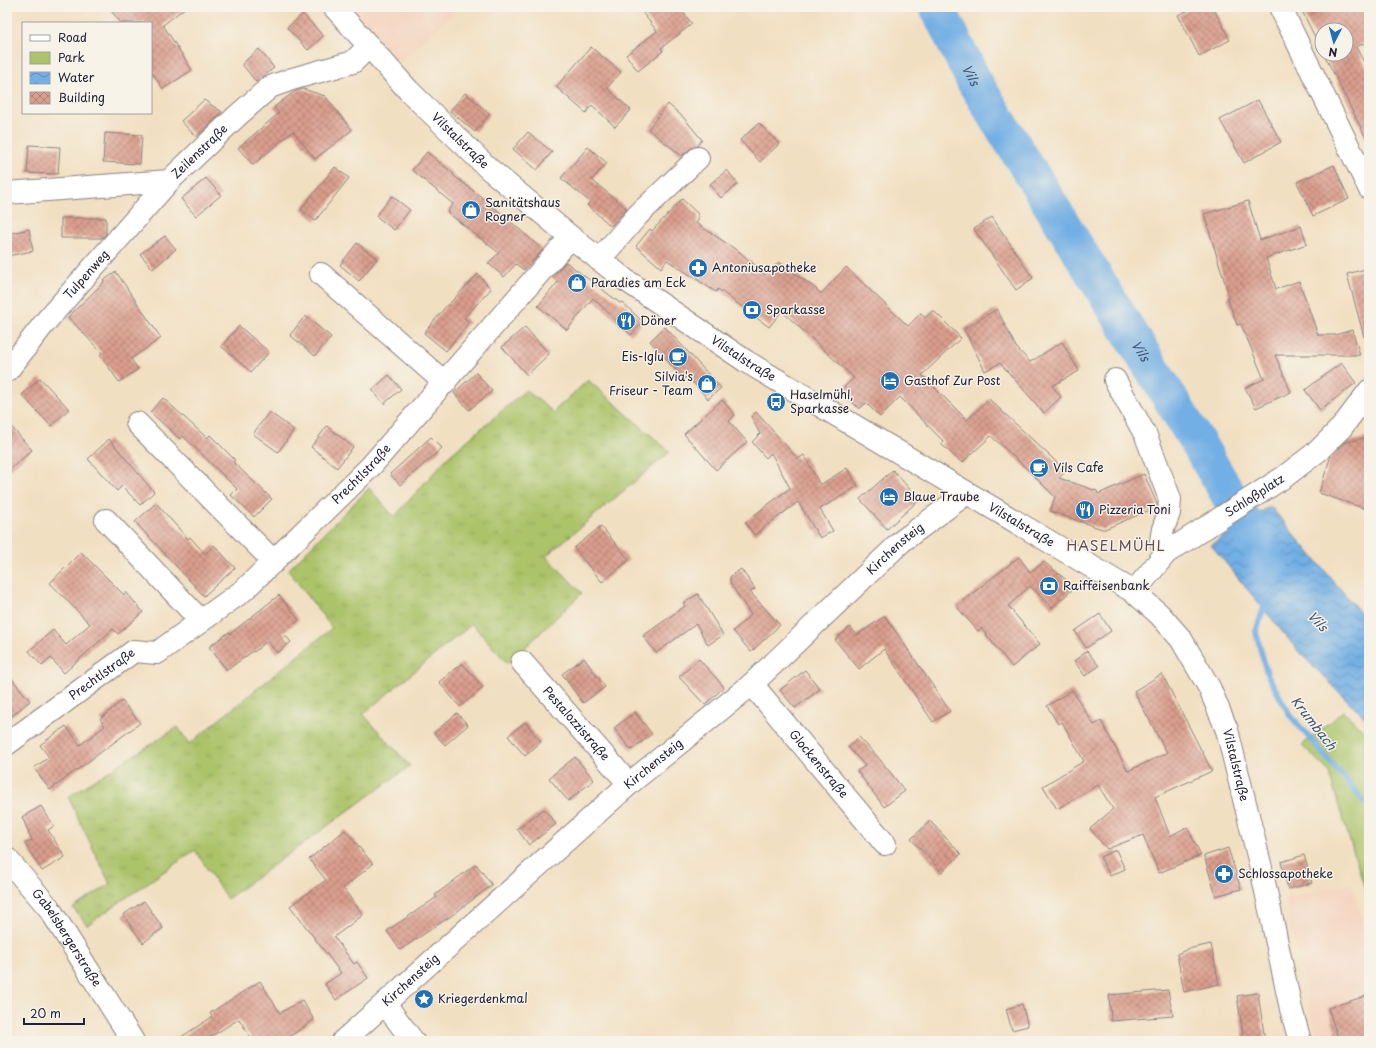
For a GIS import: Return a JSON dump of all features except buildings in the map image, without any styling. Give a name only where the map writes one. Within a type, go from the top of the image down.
[{"type":"street","name":"Vilstalstraße","points":[[334,7],[409,91],[488,168],[624,279],[747,362],[1134,592],[1160,615],[1181,639],[1209,687],[1227,730],[1262,868],[1291,1010],[1300,1041]]},
{"type":"street","points":[[1280,7],[1369,188]]},
{"type":"street","name":"Zeilenstraße","points":[[7,193],[169,182],[237,116],[270,87],[292,79],[353,62],[369,46]]},
{"type":"street","points":[[599,260],[638,215],[698,158]]},
{"type":"street","name":"Tulpenweg","points":[[7,371],[47,320],[169,182]]},
{"type":"street","name":"Prechtlstraße","points":[[7,744],[134,651],[157,653],[244,590],[371,466],[445,383],[561,248],[572,238]]},
{"type":"street","points":[[321,274],[445,383]]},
{"type":"street","points":[[1115,380],[1146,436],[1170,499],[1169,513],[1163,528],[1161,541],[1175,547]]},
{"type":"street","name":"Schloßplatz","points":[[1134,592],[1175,547],[1284,477],[1318,451],[1342,427],[1369,391]]},
{"type":"street","points":[[137,423],[274,562]]},
{"type":"street","name":"Kirchensteig","points":[[343,1041],[629,784],[752,684],[902,541],[966,493]]},
{"type":"street","points":[[106,520],[201,621]]},
{"type":"street","name":"Pestalozzistraße","points":[[522,662],[629,784]]},
{"type":"street","name":"Glockenstraße","points":[[752,684],[885,844]]},
{"type":"street","name":"Gabelsbergerstraße","points":[[7,859],[49,908],[133,1041]]},
{"type":"street","points":[[385,1004],[413,1041]]},
{"type":"shaded area","points":[[349,7],[460,7],[398,64]]},
{"type":"shaded area","points":[[1351,883],[1369,940],[1369,1041],[1318,1041],[1284,898]]},
{"type":"green space","points":[[588,380],[670,452],[546,556],[582,593],[508,664],[472,624],[363,714],[410,766],[227,899],[195,850],[87,925],[73,908],[110,884],[68,797],[178,727],[189,744],[332,628],[288,570],[369,488],[394,517],[448,457],[526,390],[553,412]]},
{"type":"green space","points":[[1344,711],[1369,737],[1369,902],[1328,771],[1302,745]]},
{"type":"water","points":[[1270,506],[1369,623],[1369,722],[1299,652],[1211,545]]},
{"type":"waterway","name":"Vils","points":[[937,7],[974,81],[1196,440],[1270,565]]},
{"type":"waterway","name":"Krumbach","points":[[1266,601],[1256,632],[1267,674],[1290,715],[1369,807]]},
{"type":"place","name":"Sanitätshaus Rogner","points":[[471,210]]},
{"type":"place","name":"Antoniusapotheke","points":[[698,268]]},
{"type":"place","name":"Paradies am Eck","points":[[577,283]]},
{"type":"place","name":"Sparkasse","points":[[752,310]]},
{"type":"place","name":"Döner","points":[[626,321]]},
{"type":"place","name":"Eis-Iglu","points":[[678,357]]},
{"type":"place","name":"Gasthof Zur Post","points":[[890,381]]},
{"type":"place","name":"Silvia's Friseur - Team","points":[[707,384]]},
{"type":"place","name":"Haselmühl, Sparkasse","points":[[776,402]]},
{"type":"place","name":"Vils Cafe","points":[[1039,468]]},
{"type":"place","name":"Blaue Traube","points":[[889,497]]},
{"type":"place","name":"Pizzeria Toni","points":[[1085,510]]},
{"type":"place","name":"Raiffeisenbank","points":[[1049,586]]},
{"type":"place","name":"Schlossapotheke","points":[[1224,874]]},
{"type":"place","name":"Kriegerdenkmal","points":[[424,999]]},
{"type":"district","name":"HASELMÜHL","points":[[1116,546]]}]
